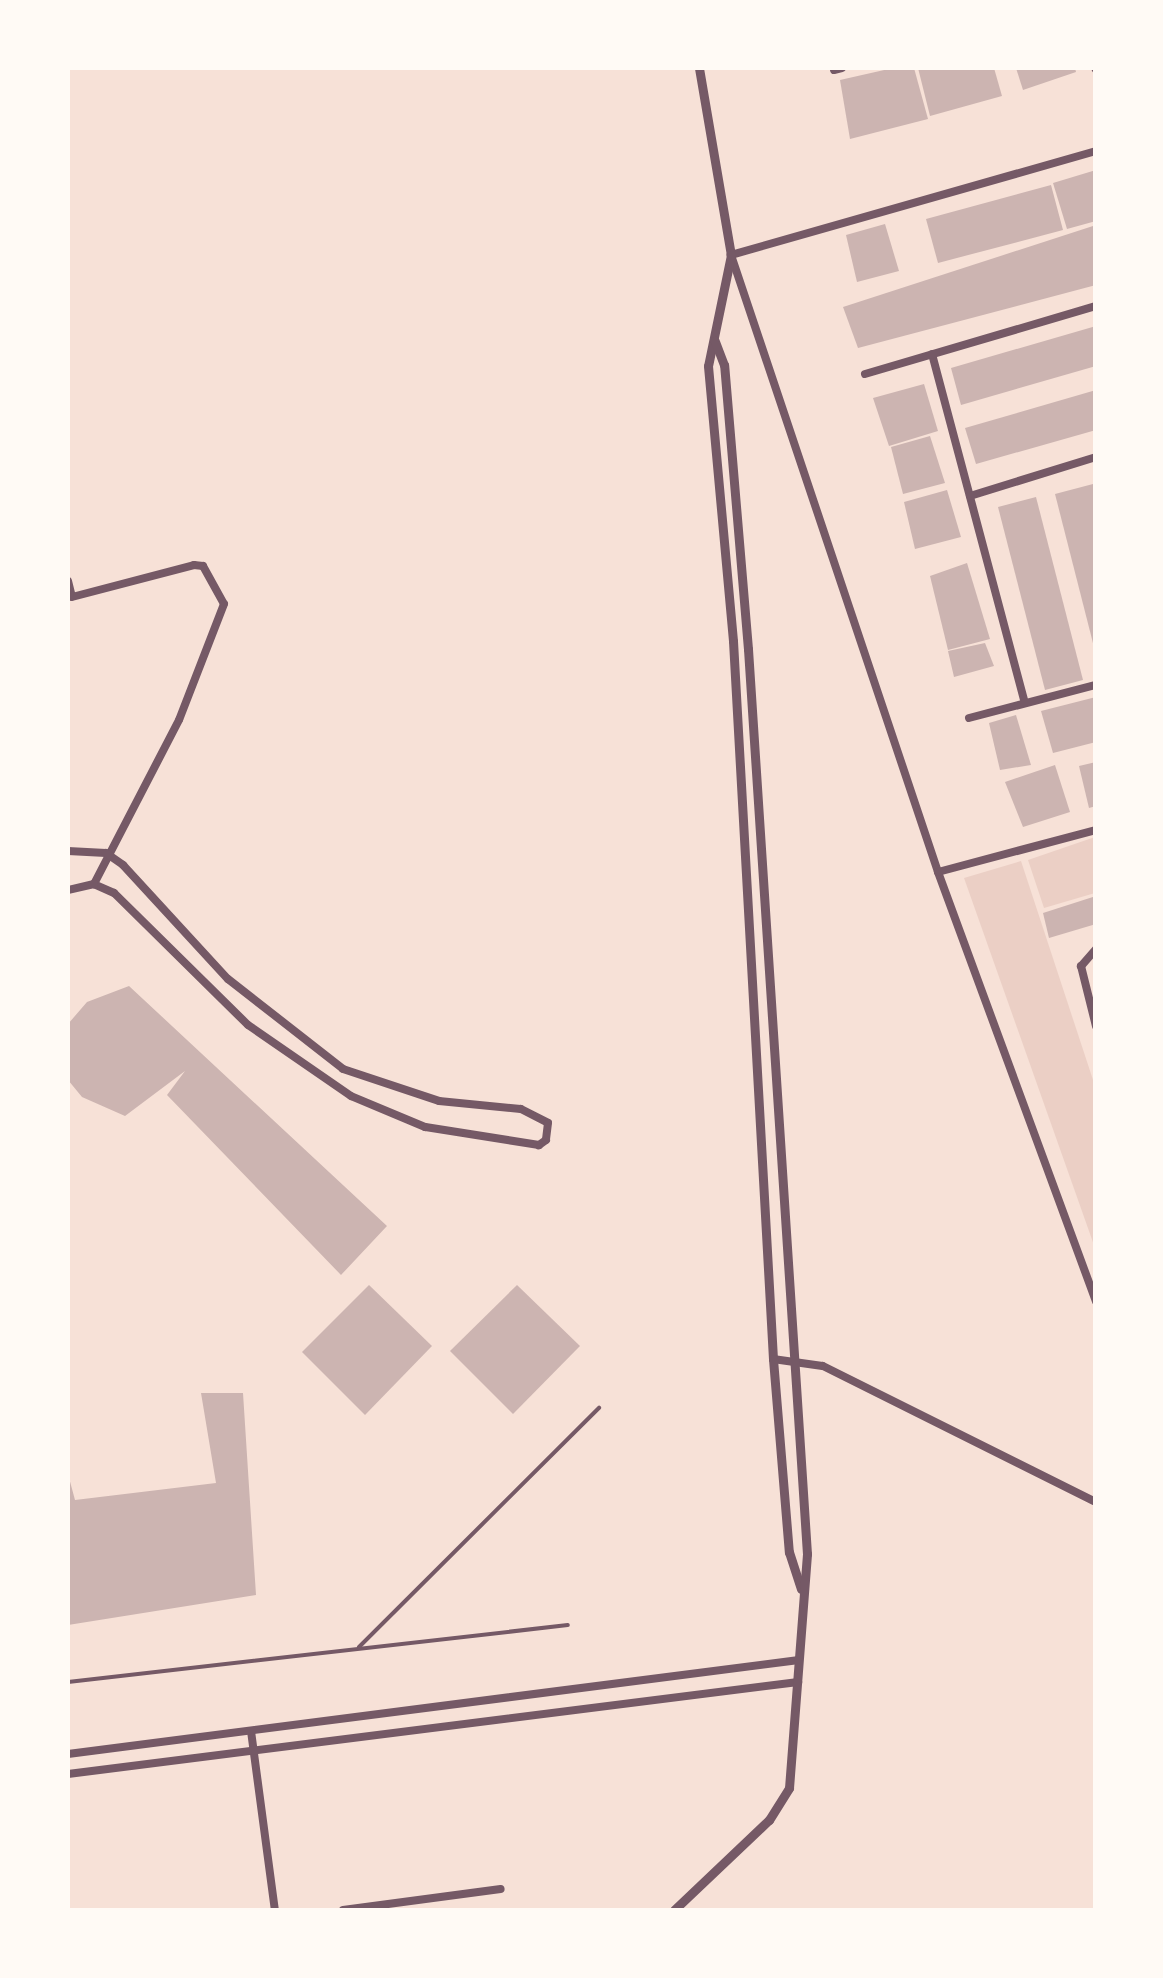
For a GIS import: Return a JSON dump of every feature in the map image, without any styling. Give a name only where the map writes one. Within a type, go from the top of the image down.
[{"type":"street","points":[[699,68],[731,255],[938,872],[1096,1302]]},
{"type":"street","points":[[731,255],[1096,151]]},
{"type":"street","points":[[731,255],[708,366],[773,1359],[788,1552],[801,1591]]},
{"type":"street","points":[[865,374],[1096,306]]},
{"type":"street","points":[[674,1910],[782,1805],[794,1768],[801,1591],[807,1554],[736,504],[716,341]]},
{"type":"street","points":[[932,354],[1025,702]]},
{"type":"street","points":[[970,496],[1096,457]]},
{"type":"street","points":[[720,505],[736,504]]},
{"type":"street","points":[[68,581],[70,598],[194,565],[204,566],[224,604],[179,720],[106,853],[94,884]]},
{"type":"street","points":[[968,718],[1096,685]]},
{"type":"street","points":[[938,872],[1096,830]]},
{"type":"street","points":[[68,851],[106,853],[144,883],[228,979],[315,1051],[405,1093],[521,1108],[548,1124],[546,1140],[539,1145],[425,1127],[351,1096],[248,1025],[138,912],[94,884],[68,890]]},
{"type":"street","points":[[1096,949],[1080,966],[1096,1026]]},
{"type":"street","points":[[773,1359],[823,1366],[1096,1502]]},
{"type":"street","points":[[68,1754],[799,1660]]},
{"type":"street","points":[[68,1774],[798,1682]]},
{"type":"street","points":[[251,1731],[275,1910]]},
{"type":"street","points":[[343,1910],[409,1906],[501,1889]]},
{"type":"lane","points":[[358,1647],[599,1408]]},
{"type":"lane","points":[[68,1682],[568,1626]]},
{"type":"shaded area","points":[[1095,837],[1095,893],[1044,908],[1028,860]]},
{"type":"shaded area","points":[[1021,861],[1095,1086],[1095,1248],[964,878]]},
{"type":"building","points":[[893,68],[914,68],[928,119],[850,139],[840,80]]},
{"type":"building","points":[[918,68],[994,68],[1002,96],[930,116]]},
{"type":"building","points":[[1016,68],[1075,68],[1076,72],[1023,90]]},
{"type":"building","points":[[1096,170],[1096,221],[1067,229],[1053,183]]},
{"type":"building","points":[[1051,185],[1063,230],[938,263],[926,219]]},
{"type":"building","points":[[885,224],[899,271],[857,282],[846,235]]},
{"type":"building","points":[[1093,226],[1096,285],[858,348],[843,307]]},
{"type":"building","points":[[1096,326],[1096,366],[961,405],[951,368]]},
{"type":"building","points":[[924,384],[938,431],[889,446],[873,398]]},
{"type":"building","points":[[1096,390],[1096,430],[976,464],[965,428]]},
{"type":"building","points":[[930,436],[945,483],[903,494],[891,447]]},
{"type":"building","points":[[1093,484],[1096,493],[1094,647],[1055,494]]},
{"type":"building","points":[[947,490],[961,537],[915,549],[904,502]]},
{"type":"building","points":[[1036,497],[1083,680],[1045,690],[998,507]]},
{"type":"building","points":[[967,563],[990,639],[948,650],[930,576]]},
{"type":"building","points":[[985,643],[994,666],[954,677],[948,651]]},
{"type":"building","points":[[1096,697],[1096,742],[1053,753],[1041,711]]},
{"type":"building","points":[[1016,715],[1031,765],[1000,770],[989,723]]},
{"type":"building","points":[[1096,762],[1096,806],[1089,808],[1079,766]]},
{"type":"building","points":[[1055,765],[1070,812],[1023,827],[1005,782]]},
{"type":"building","points":[[1096,896],[1096,924],[1049,938],[1043,913]]},
{"type":"building","points":[[129,986],[387,1226],[341,1275],[167,1095],[185,1071],[125,1116],[82,1097],[68,1080],[68,1024],[87,1002]]},
{"type":"building","points":[[369,1285],[432,1346],[365,1415],[302,1352]]},
{"type":"building","points":[[517,1285],[580,1346],[513,1414],[450,1351]]},
{"type":"building","points":[[201,1393],[243,1393],[256,1595],[68,1625],[68,1474],[75,1500],[216,1483]]}]
